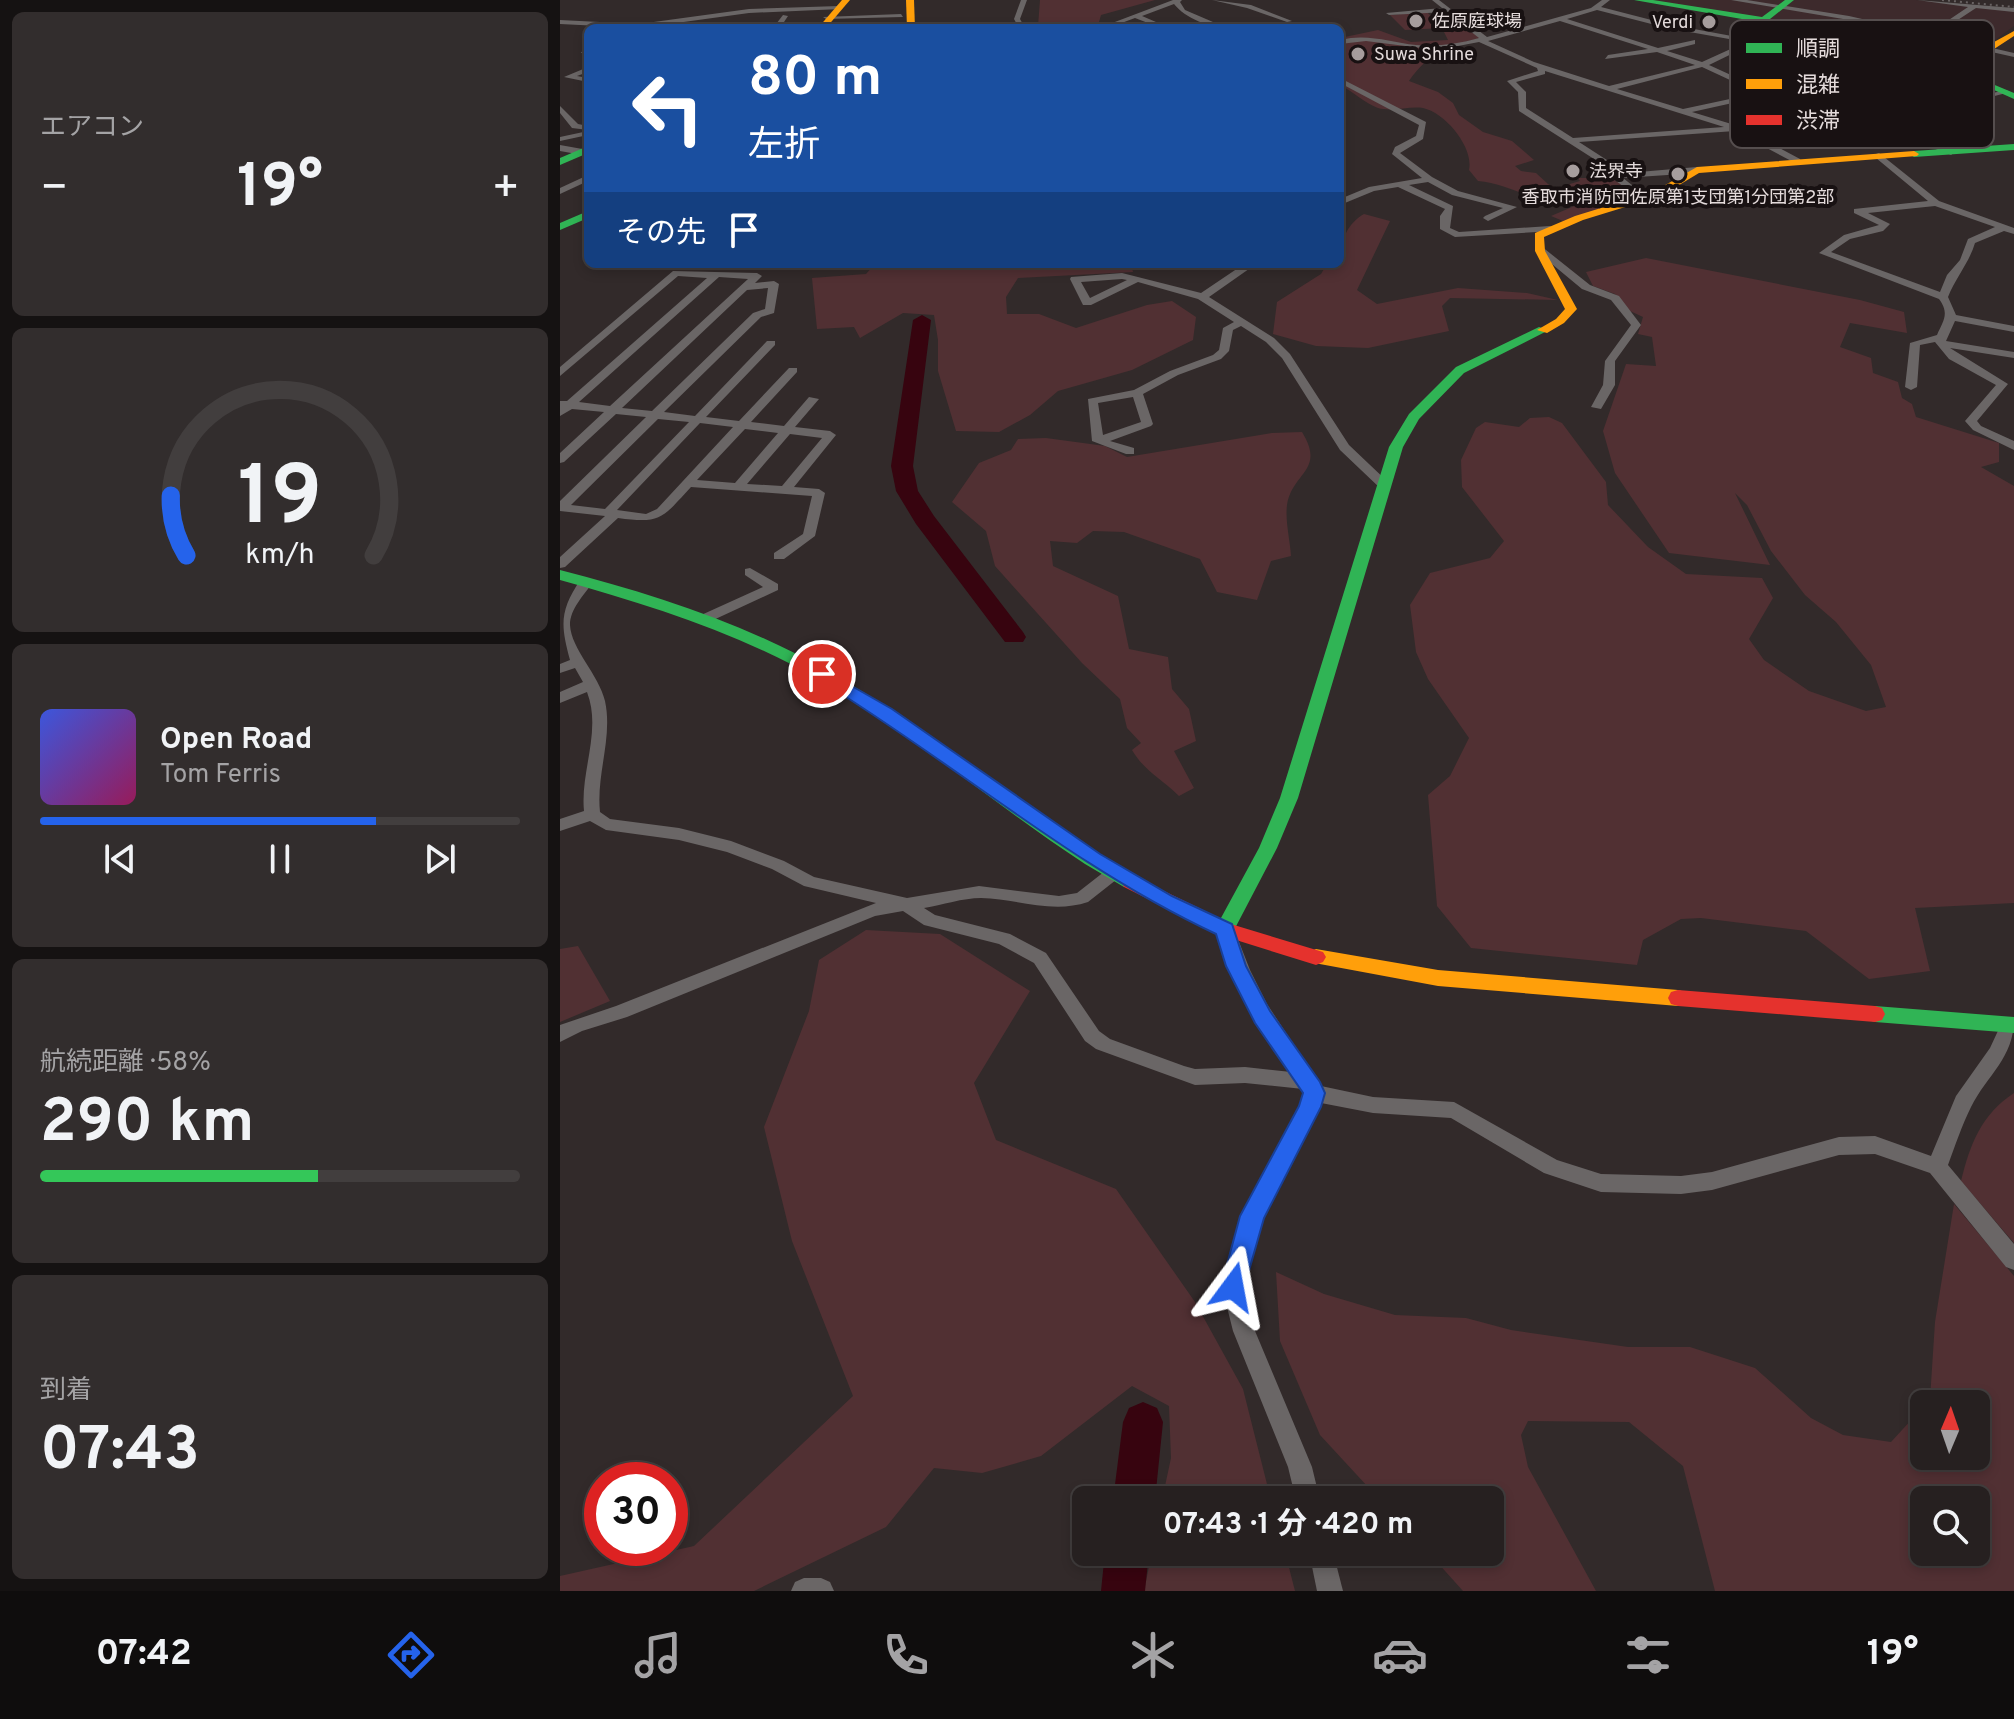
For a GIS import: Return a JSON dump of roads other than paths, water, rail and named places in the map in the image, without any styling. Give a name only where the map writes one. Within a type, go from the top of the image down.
[{"type":"main road","points":[[1638,0],[1779,13],[1802,20]]},
{"type":"main road","points":[[1994,46],[2013,36]]},
{"type":"main road","points":[[1225,929],[1268,848],[1289,798],[1396,447],[1405,431],[1460,370],[1567,315],[1571,309],[1538,248],[1539,235],[1643,198],[1674,185],[1697,170],[2014,147]]},
{"type":"main road","points":[[560,162],[584,152]]},
{"type":"main road","points":[[560,227],[584,216]]},
{"type":"main road","points":[[560,233],[584,223]]},
{"type":"main road","points":[[560,575],[704,619],[822,674],[886,713],[1115,872],[1165,901],[1225,929],[1349,966],[1438,978],[2012,1025]]},
{"type":"street","points":[[1020,24],[1017,19],[1024,0]]},
{"type":"street","points":[[1217,0],[1249,6],[1291,24],[1299,16]]},
{"type":"street","points":[[1435,0],[1498,51],[1541,68],[1730,126]]},
{"type":"street","points":[[1344,41],[1369,38],[1405,46],[1440,48],[1562,19],[1607,0]]},
{"type":"street","points":[[1734,0],[1779,13],[1827,20]]},
{"type":"street","points":[[1920,0],[2014,10]]},
{"type":"street","points":[[737,1],[749,11]]},
{"type":"street","points":[[1113,24],[1177,1],[1183,11],[1214,24]]},
{"type":"street","points":[[1595,7],[1667,26],[1730,37]]},
{"type":"street","points":[[1953,20],[1973,7]]},
{"type":"street","points":[[1389,13],[1448,10]]},
{"type":"street","points":[[664,24],[749,11],[905,14]]},
{"type":"street","points":[[772,16],[834,13]]},
{"type":"street","points":[[730,21],[736,14]]},
{"type":"street","points":[[779,24],[785,16]]},
{"type":"street","points":[[1136,16],[1157,24]]},
{"type":"street","points":[[1562,19],[1701,63],[1730,78]]},
{"type":"street","points":[[680,24],[683,21]]},
{"type":"street","points":[[560,22],[594,24]]},
{"type":"street","points":[[1597,41],[1615,36]]},
{"type":"street","points":[[1608,57],[1692,42]]},
{"type":"street","points":[[1994,50],[2014,55]]},
{"type":"street","points":[[1608,88],[1656,78],[1730,53]]},
{"type":"street","points":[[1541,68],[1542,72],[1511,81],[1522,92],[1521,107],[1625,175]]},
{"type":"street","points":[[584,71],[568,77],[584,79]]},
{"type":"street","points":[[1344,82],[1423,124],[1420,137],[1398,149],[1396,154],[1429,179],[1455,193],[1512,207],[1488,218]]},
{"type":"street","points":[[1684,112],[1730,102]]},
{"type":"street","points":[[560,108],[575,126],[584,129]]},
{"type":"street","points":[[1575,140],[1730,128]]},
{"type":"street","points":[[560,139],[584,131]]},
{"type":"street","points":[[560,148],[584,151]]},
{"type":"street","points":[[1773,148],[1797,161]]},
{"type":"street","points":[[1943,148],[1951,152]]},
{"type":"street","points":[[1879,156],[1936,203],[2014,231]]},
{"type":"street","points":[[1643,198],[1615,176],[1697,170]]},
{"type":"street","points":[[1344,200],[1372,189],[1429,179]]},
{"type":"street","points":[[560,191],[584,180]]},
{"type":"street","points":[[1401,185],[1450,208],[1445,216],[1445,229],[1458,235],[1550,229]]},
{"type":"street","points":[[1936,203],[1857,211],[1885,224],[1880,229],[1847,237],[1824,253],[1913,283],[1943,297],[1951,306],[1952,317],[1939,341]]},
{"type":"street","points":[[1943,297],[1952,275],[1965,261],[1971,241],[2002,228]]},
{"type":"street","points":[[1538,248],[1586,287],[1615,298],[1636,325],[1610,361],[1609,385],[1597,407]]},
{"type":"street","points":[[1202,297],[1245,268]]},
{"type":"street","points":[[560,373],[676,273],[757,276],[560,459]]},
{"type":"street","points":[[563,407],[715,275]]},
{"type":"street","points":[[1137,279],[1087,303],[1075,279],[1122,276],[1137,279],[1202,297],[1270,340],[1286,356],[1344,447],[1385,486]]},
{"type":"street","points":[[561,509],[757,315],[770,311],[774,284],[743,288]]},
{"type":"street","points":[[1952,317],[2014,329]]},
{"type":"street","points":[[1098,441],[1092,401],[1137,393],[1174,373],[1217,357],[1224,351],[1228,328],[1242,322]]},
{"type":"street","points":[[1939,341],[1958,361],[2008,386],[1971,421],[1977,428],[2014,446]]},
{"type":"street","points":[[1911,387],[1915,343],[1939,341],[2014,355]]},
{"type":"street","points":[[560,564],[771,343]]},
{"type":"street","points":[[561,509],[647,518],[661,512],[793,370]]},
{"type":"street","points":[[1098,441],[1147,424],[1137,393]]},
{"type":"street","points":[[738,487],[813,399]]},
{"type":"street","points":[[563,407],[830,435],[785,491]]},
{"type":"street","points":[[1098,441],[1130,451]]},
{"type":"street","points":[[688,483],[819,493],[809,536],[779,556]]},
{"type":"street","points":[[704,619],[773,587],[750,572]]},
{"type":"street","points":[[586,582],[567,611],[562,629],[598,700],[599,753],[589,798],[592,814],[606,824],[679,834],[731,847],[778,865],[810,882],[904,903],[930,920],[1004,939],[1040,958],[1083,1027],[1103,1044],[1195,1077],[1245,1075],[1312,1087],[1373,1105],[1454,1110],[1551,1167],[1601,1183],[1681,1185],[1712,1181],[1857,1144],[1898,1151],[1937,1167],[2014,1260]]},
{"type":"street","points":[[560,669],[580,661]]},
{"type":"street","points":[[560,698],[592,684]]},
{"type":"street","points":[[560,825],[592,814]]},
{"type":"street","points":[[560,1034],[576,1025],[620,1012],[872,910],[979,892],[1059,902],[1082,898],[1115,872]]},
{"type":"street","points":[[1225,929],[1236,966],[1263,1017],[1312,1087],[1310,1107],[1252,1216],[1233,1287],[1244,1331],[1300,1467],[1305,1486]]},
{"type":"street","points":[[1937,1167],[1963,1102],[2012,1025]]},
{"type":"street","points":[[1324,1566],[1330,1591]]},
{"type":"street","points":[[804,1591],[821,1591]]},
{"type":"waterway","points":[[922,320],[902,466],[907,491],[924,519],[1014,637]]},
{"type":"waterway","points":[[1136,1486],[1143,1422]]},
{"type":"waterway","points":[[1123,1591],[1126,1566]]},
{"type":"railway","points":[[1942,0],[2014,7]]},
{"type":"place","name":"佐原庭球場","points":[[1416,21]]},
{"type":"place","name":"Verdi","points":[[1709,22]]},
{"type":"place","name":"Suwa Shrine","points":[[1358,54]]},
{"type":"place","name":"法界寺","points":[[1573,171]]},
{"type":"place","name":"香取市消防団佐原第1支団第1分団第2部","points":[[1678,174]]}]
